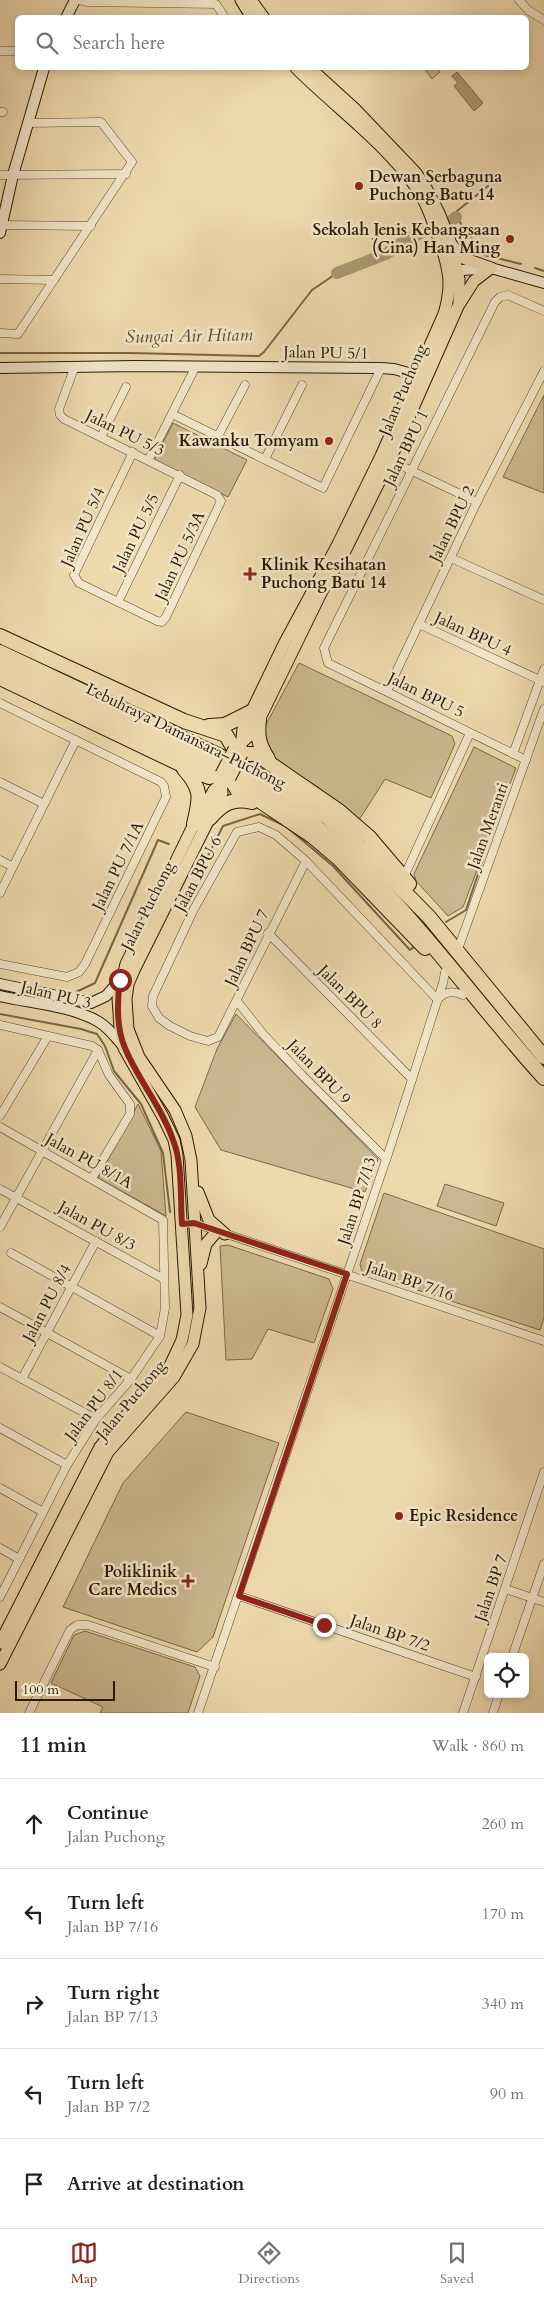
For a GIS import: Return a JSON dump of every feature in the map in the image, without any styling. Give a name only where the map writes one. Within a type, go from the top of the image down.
[{"type":"highway","points":[[0,636],[184,721],[226,735],[239,749],[256,754],[339,811],[369,837],[414,890],[428,917]]},
{"type":"highway","name":"Lebuhraya Damansara–Puchong","points":[[0,652],[284,788],[328,818],[370,856],[428,917],[544,1058]]},
{"type":"highway","name":"Lebuhraya Damansara–Puchong","points":[[0,665],[211,764],[271,795],[312,823],[358,862],[410,917],[521,1053],[544,1078]]},
{"type":"highway","points":[[2,679],[208,777],[224,779],[238,791],[257,799],[312,836],[338,858],[393,914],[463,995],[521,1053]]},
{"type":"highway","points":[[184,721],[212,726],[225,725],[255,716],[259,745],[271,764]]},
{"type":"highway","points":[[179,763],[195,781],[198,792],[194,824]]},
{"type":"highway","points":[[210,818],[220,807],[238,800],[269,808]]},
{"type":"main road","points":[[241,0],[250,15]]},
{"type":"main road","points":[[251,0],[262,15]]},
{"type":"main road","name":"Jalan Puchong","points":[[298,70],[346,112],[385,151],[419,191],[435,214]]},
{"type":"main road","name":"Jalan Puchong","points":[[0,1664],[108,1452],[174,1378],[193,1344],[200,1308],[192,1160],[186,1136],[174,1110],[138,1057],[132,1044],[125,1013],[128,984],[194,824],[214,790],[224,779],[338,544],[386,458],[459,304],[460,286],[453,270],[445,240],[416,173],[355,109],[312,70]]},
{"type":"main road","points":[[445,240],[463,258],[491,268]]},
{"type":"main road","points":[[459,304],[474,280],[491,268]]},
{"type":"main road","name":"Jalan Puchong","points":[[386,458],[416,375],[448,301],[453,270]]},
{"type":"main road","name":"Jalan Puchong","points":[[1,1640],[100,1447],[167,1372],[182,1340],[187,1314],[179,1177],[174,1140],[156,1103],[124,1048],[117,1012],[120,980],[126,964],[210,818],[222,793],[224,779]]},
{"type":"main road","points":[[192,1160],[200,1201],[209,1220],[221,1232],[206,1244],[202,1257],[199,1292]]},
{"type":"street","points":[[67,15],[74,0]]},
{"type":"street","points":[[78,0],[88,2],[216,4],[223,15]]},
{"type":"street","points":[[520,0],[528,10],[544,20]]},
{"type":"street","points":[[0,51],[15,51]]},
{"type":"street","points":[[43,70],[1,229],[91,226]]},
{"type":"street","points":[[0,333],[18,334],[126,174],[132,162],[101,122],[28,123]]},
{"type":"street","points":[[0,175],[126,174]]},
{"type":"street","points":[[453,270],[491,268],[544,283]]},
{"type":"street","points":[[0,279],[54,280]]},
{"type":"street","name":"Jalan BPU 1","points":[[324,648],[410,470],[495,302],[500,297],[508,294],[544,311]]},
{"type":"street","name":"Jalan PU 5/3","points":[[75,366],[59,409],[60,415],[180,475],[217,495],[221,501]]},
{"type":"street","points":[[149,459],[196,366]]},
{"type":"street","name":"Jalan PU 5/1","points":[[0,368],[196,366],[394,368],[416,375]]},
{"type":"street","name":"Jalan PU 5/1","points":[[172,414],[323,488],[381,368]]},
{"type":"street","name":"Jalan BPU 2","points":[[386,691],[477,502],[544,371]]},
{"type":"street","points":[[218,436],[245,384]]},
{"type":"street","points":[[265,459],[302,385]]},
{"type":"street","points":[[101,437],[126,386]]},
{"type":"street","name":"Jalan PU 5/4","points":[[133,452],[74,575],[79,584],[162,622]]},
{"type":"street","points":[[386,458],[477,502]]},
{"type":"street","name":"Jalan PU 5/5","points":[[118,602],[180,475]]},
{"type":"street","name":"Jalan PU 5/3A","points":[[162,622],[221,501]]},
{"type":"street","points":[[451,558],[544,600]]},
{"type":"street","name":"Jalan BPU 4","points":[[419,624],[542,681]]},
{"type":"street","name":"Jalan BPU 5","points":[[324,648],[328,663],[526,760]]},
{"type":"street","points":[[514,754],[542,681],[544,669]]},
{"type":"street","name":"Jalan PU 7/1A","points":[[0,703],[161,782],[164,786],[166,797],[85,964],[79,972],[67,977],[0,964]]},
{"type":"street","name":"Jalan Meranti","points":[[456,953],[526,760],[540,730],[544,709]]},
{"type":"street","points":[[403,878],[470,732]]},
{"type":"street","points":[[0,894],[76,740]]},
{"type":"street","points":[[0,782],[44,804]]},
{"type":"street","name":"Jalan BPU 6","points":[[208,1041],[190,1036],[159,1018],[152,1006],[153,996],[194,909],[237,832],[258,827],[276,835],[306,861],[437,999]]},
{"type":"street","points":[[0,860],[14,867]]},
{"type":"street","points":[[391,863],[411,860]]},
{"type":"street","name":"Jalan BPU 7","points":[[208,1041],[218,1037],[306,861]]},
{"type":"street","name":"Jalan BPU 8","points":[[268,934],[412,1079]]},
{"type":"street","name":"Jalan BP 7/13","points":[[198,1713],[386,1158],[445,972]]},
{"type":"street","name":"Jalan PU 3","points":[[0,984],[91,1003],[106,996],[120,980]]},
{"type":"street","points":[[437,999],[445,993],[451,992],[463,995]]},
{"type":"street","name":"Jalan PU 3","points":[[0,996],[76,1012],[90,1017],[109,1030],[124,1048]]},
{"type":"street","name":"Jalan BPU 9","points":[[237,1001],[263,1034],[386,1158]]},
{"type":"street","points":[[0,1025],[92,1046],[98,1050],[109,1075],[130,1104],[130,1114],[92,1178]]},
{"type":"street","points":[[0,1116],[48,1036]]},
{"type":"street","points":[[0,1227],[98,1050]]},
{"type":"street","name":"Jalan PU 8/1A","points":[[0,1127],[163,1220]]},
{"type":"street","name":"Jalan PU 8/3","points":[[0,1189],[164,1279]]},
{"type":"street","name":"Jalan PU 8/1","points":[[0,1596],[67,1465],[96,1419],[131,1380],[160,1336],[165,1308],[163,1220]]},
{"type":"street","name":"Jalan BP 7/16","points":[[182,1224],[194,1223],[544,1340]]},
{"type":"street","name":"Jalan PU 8/4","points":[[22,1379],[96,1241]]},
{"type":"street","points":[[11,1253],[160,1336]]},
{"type":"street","points":[[0,1307],[131,1380]]},
{"type":"street","points":[[0,1367],[96,1419]]},
{"type":"street","points":[[1,1430],[67,1465]]},
{"type":"street","name":"Jalan BP 7","points":[[463,1713],[544,1472]]},
{"type":"street","points":[[0,1488],[43,1512]]},
{"type":"street","points":[[0,1548],[19,1559]]},
{"type":"street","points":[[513,1653],[544,1564]]},
{"type":"street","points":[[506,1589],[544,1602]]},
{"type":"street","name":"Jalan BP 7/2","points":[[239,1596],[476,1677]]},
{"type":"street","points":[[28,1713],[70,1630],[78,1625],[88,1625],[215,1667]]},
{"type":"street","points":[[493,1713],[499,1698]]},
{"type":"shaded area","points":[[438,70],[440,72],[432,79],[426,71]]},
{"type":"shaded area","points":[[457,72],[483,103],[474,111],[454,86],[458,83],[452,76]]},
{"type":"shaded area","points":[[544,395],[544,493],[503,477]]},
{"type":"shaded area","points":[[173,423],[247,460],[228,497],[154,460]]},
{"type":"shaded area","points":[[299,663],[452,736],[455,744],[431,798],[385,779],[359,820],[318,787],[278,763],[267,752],[262,732]]},
{"type":"shaded area","points":[[474,747],[516,768],[463,907],[448,916],[416,881],[414,874]]},
{"type":"shaded area","points":[[236,1014],[378,1159],[365,1192],[221,1150],[195,1107],[217,1049]]},
{"type":"shaded area","points":[[138,1104],[161,1151],[166,1216],[98,1178]]},
{"type":"shaded area","points":[[445,1184],[504,1203],[496,1226],[437,1206]]},
{"type":"shaded area","points":[[384,1193],[544,1249],[544,1318],[540,1330],[362,1272],[360,1264]]},
{"type":"shaded area","points":[[228,1245],[329,1279],[333,1289],[314,1343],[268,1329],[252,1359],[226,1360],[220,1246]]},
{"type":"shaded area","points":[[186,1412],[279,1443],[213,1637],[197,1652],[63,1607],[123,1483]]},
{"type":"shaded area","points":[[85,1631],[195,1667],[200,1676],[188,1713],[100,1713],[103,1707],[51,1683],[74,1635]]},
{"type":"waterway","name":"Sungai Air Hitam","points":[[488,186],[457,211],[456,217],[484,255],[521,264]]},
{"type":"waterway","name":"Sungai Air Hitam","points":[[337,273],[386,254],[403,242],[450,222],[456,217]]},
{"type":"waterway","name":"Sungai Air Hitam","points":[[535,268],[544,271]]},
{"type":"waterway","name":"Sungai Air Hitam","points":[[0,353],[130,353],[259,356],[312,290],[337,273]]},
{"type":"waterway","points":[[206,860],[223,826],[260,814],[283,825]]},
{"type":"waterway","points":[[289,829],[333,866],[410,950],[415,946]]},
{"type":"waterway","points":[[76,992],[95,983],[158,840],[169,844]]},
{"type":"waterway","points":[[446,922],[466,910],[483,859]]},
{"type":"waterway","points":[[0,1014],[81,1029],[97,1034],[105,1046],[114,1071],[141,1104],[163,1153],[170,1212]]},
{"type":"place","name":"Dewan Serbaguna Puchong Batu 14","points":[[359,186]]},
{"type":"place","name":"Sekolah Jenis Kebangsaan (Cina) Han Ming","points":[[510,239]]},
{"type":"place","name":"Kawanku Tomyam","points":[[329,441]]},
{"type":"place","name":"Klinik Kesihatan Puchong Batu 14","points":[[250,574]]},
{"type":"place","name":"Epic Residence","points":[[399,1516]]},
{"type":"place","name":"Poliklinik Care Medics","points":[[188,1581]]},
{"type":"route","points":[[120,980],[117,1012],[124,1048],[156,1103],[174,1140],[177,1155],[182,1224],[194,1223],[347,1274],[239,1596],[324,1625]]}]
